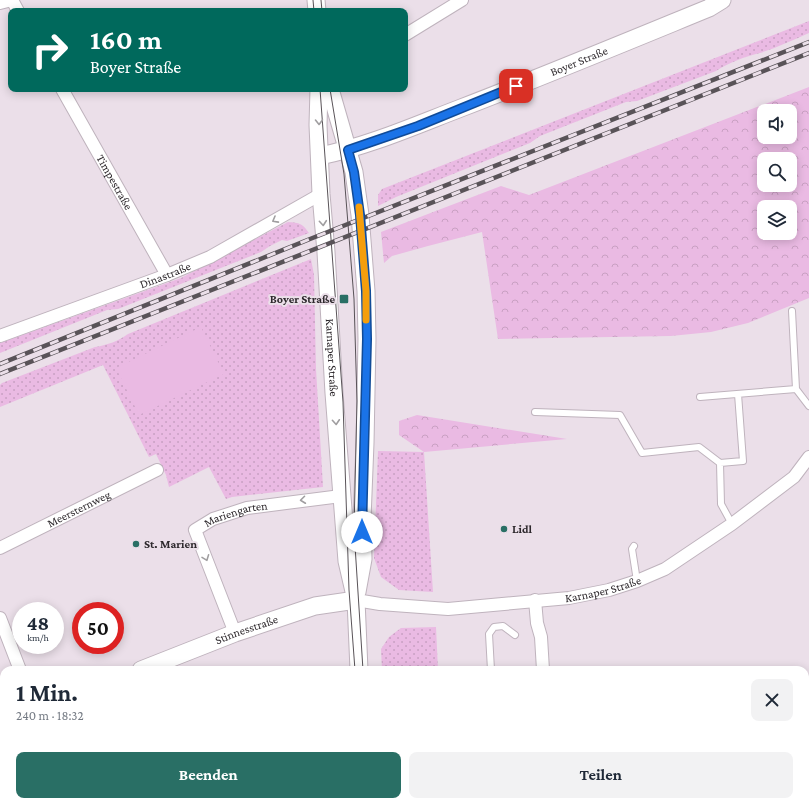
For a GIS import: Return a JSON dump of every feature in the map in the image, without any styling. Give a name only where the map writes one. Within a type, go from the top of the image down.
[{"type":"main road","name":"Boyer Straße","points":[[320,156],[348,150],[418,126],[709,8],[722,0]]},
{"type":"main road","name":"Karnaper Straße","points":[[319,92],[318,125],[321,194],[341,496],[347,561],[356,600],[359,666]]},
{"type":"main road","name":"Karnaper Straße","points":[[331,92],[354,172],[360,215],[366,291],[367,339],[362,519],[363,559],[356,600]]},
{"type":"main road","name":"Stinnesstraße","points":[[151,666],[235,634],[315,606],[356,600]]},
{"type":"street","points":[[0,3],[12,0]]},
{"type":"street","points":[[408,33],[462,0]]},
{"type":"street","name":"Timpestraße","points":[[64,92],[167,275]]},
{"type":"street","name":"Dinastraße","points":[[0,336],[167,275],[210,256],[321,194]]},
{"type":"street","name":"Karnaper Straße","points":[[356,600],[380,604],[448,609],[569,598],[609,590],[637,581],[665,569],[732,524],[794,477],[809,458]]},
{"type":"street","name":"Meersternweg","points":[[0,548],[160,469]]},
{"type":"street","name":"Mariengarten","points":[[235,634],[195,530],[213,519],[247,508],[341,496]]},
{"type":"street","points":[[535,600],[537,623],[541,637],[543,666]]},
{"type":"street","points":[[0,618],[18,666]]},
{"type":"lane","points":[[792,311],[796,389],[809,406]]},
{"type":"lane","points":[[700,397],[796,389]]},
{"type":"lane","points":[[535,412],[620,415],[642,453],[699,447],[720,463],[743,461],[738,394]]},
{"type":"lane","points":[[720,463],[721,504],[732,524]]},
{"type":"lane","points":[[634,546],[632,549],[637,581]]},
{"type":"lane","points":[[491,666],[489,634],[494,626],[503,626],[515,635]]},
{"type":"green space","points":[[809,21],[809,33],[784,44],[737,60],[716,71],[637,101],[626,102],[540,136],[530,143],[396,197],[378,206],[378,195],[382,189]]},
{"type":"green space","points":[[809,87],[809,298],[748,323],[711,332],[671,336],[498,339],[482,232],[392,256],[384,263],[381,232],[501,186],[529,195],[757,107],[757,144],[797,144],[797,104],[765,104]]},
{"type":"green space","points":[[288,222],[300,224],[309,233],[287,241],[282,240],[261,252],[118,309],[107,310],[0,353],[0,343],[181,278]]},
{"type":"green space","points":[[311,259],[314,275],[316,369],[323,487],[232,497],[226,499],[209,467],[169,487],[166,475],[156,454],[149,457],[103,365],[0,407],[0,385],[2,383],[95,347],[113,342],[128,334]]},
{"type":"green space","points":[[201,327],[224,374],[139,415],[116,368]]},
{"type":"green space","points":[[417,415],[567,439],[424,452],[399,435],[399,421]]},
{"type":"green space","points":[[378,451],[424,452],[433,592],[399,590],[381,577],[374,558]]},
{"type":"green space","points":[[436,627],[438,666],[382,666],[381,649],[389,637],[401,628]]},
{"type":"tram line","points":[[313,0],[314,8]]},
{"type":"tram line","points":[[321,0],[322,8]]},
{"type":"tram line","points":[[320,92],[343,402],[349,590],[355,666]]},
{"type":"tram line","points":[[330,92],[344,174],[354,299],[357,401],[354,530],[363,666]]},
{"type":"railway","points":[[0,364],[310,239],[809,42]]},
{"type":"railway","points":[[0,374],[809,53]]},
{"type":"slow traffic","points":[[359,207],[366,291],[366,320]]},
{"type":"place","name":"Boyer Straße","points":[[344,299]]},
{"type":"place","name":"Lidl","points":[[504,529]]},
{"type":"place","name":"St. Marien","points":[[136,544]]},
{"type":"route","points":[[362,532],[367,339],[366,291],[360,215],[354,172],[348,150],[418,126],[516,86]]}]
